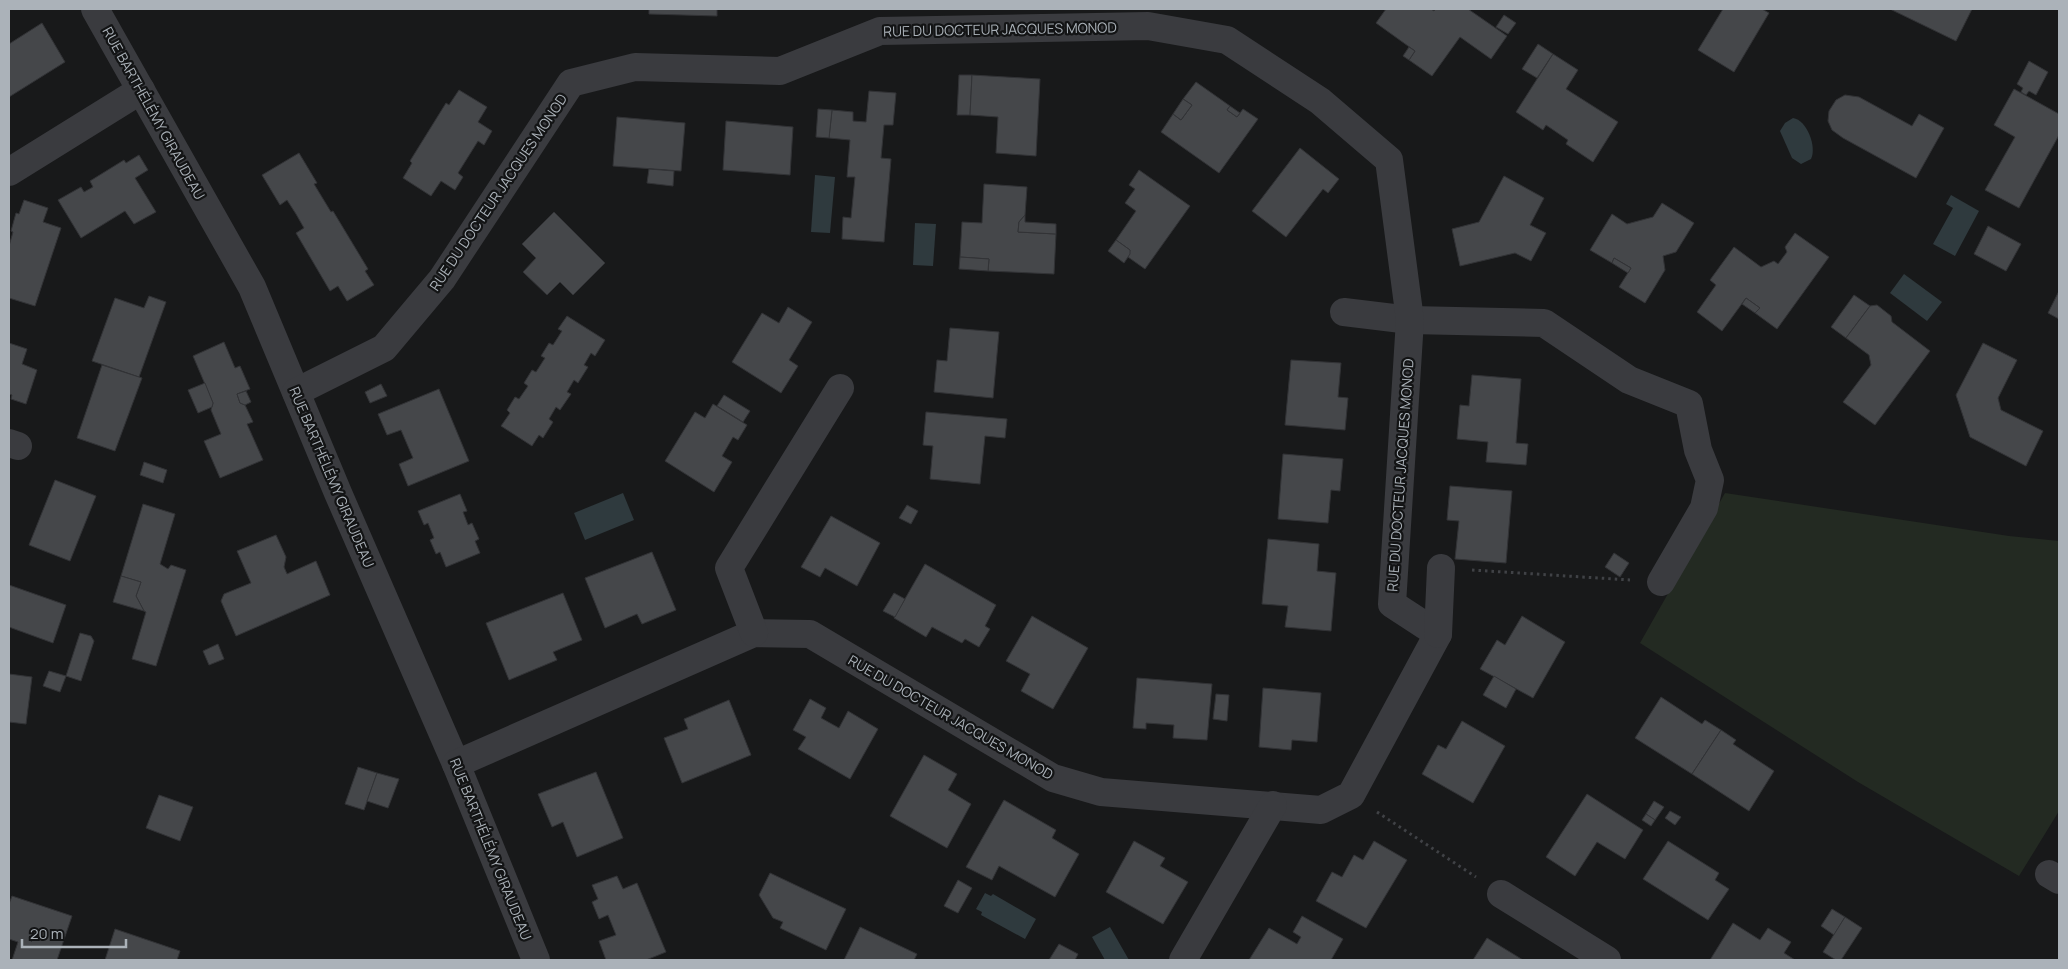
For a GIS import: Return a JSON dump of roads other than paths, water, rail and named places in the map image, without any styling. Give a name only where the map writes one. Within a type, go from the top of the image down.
[{"type":"street","name":"RUE BARTHÉLÉMY GIRAUDEAU","points":[[95,9],[252,287],[456,764],[536,960]]},
{"type":"street","name":"RUE DU DOCTEUR JACQUES MONOD","points":[[296,392],[384,348],[442,279],[571,83],[635,67],[780,71],[880,30],[1148,26],[1227,40],[1320,101],[1389,160],[1410,320],[1392,604],[1438,634],[1352,795],[1321,810],[1101,792],[1052,778],[810,634],[754,633],[456,764]]},
{"type":"street","points":[[9,172],[140,90]]},
{"type":"street","points":[[1344,312],[1410,320],[1544,324],[1629,380],[1689,404],[1698,450],[1710,480],[1704,508],[1661,582]]},
{"type":"street","points":[[754,633],[729,568],[840,388]]},
{"type":"street","points":[[1438,634],[1441,568]]},
{"type":"street","points":[[1183,960],[1273,805]]},
{"type":"street","points":[[1501,894],[1607,960]]}]
